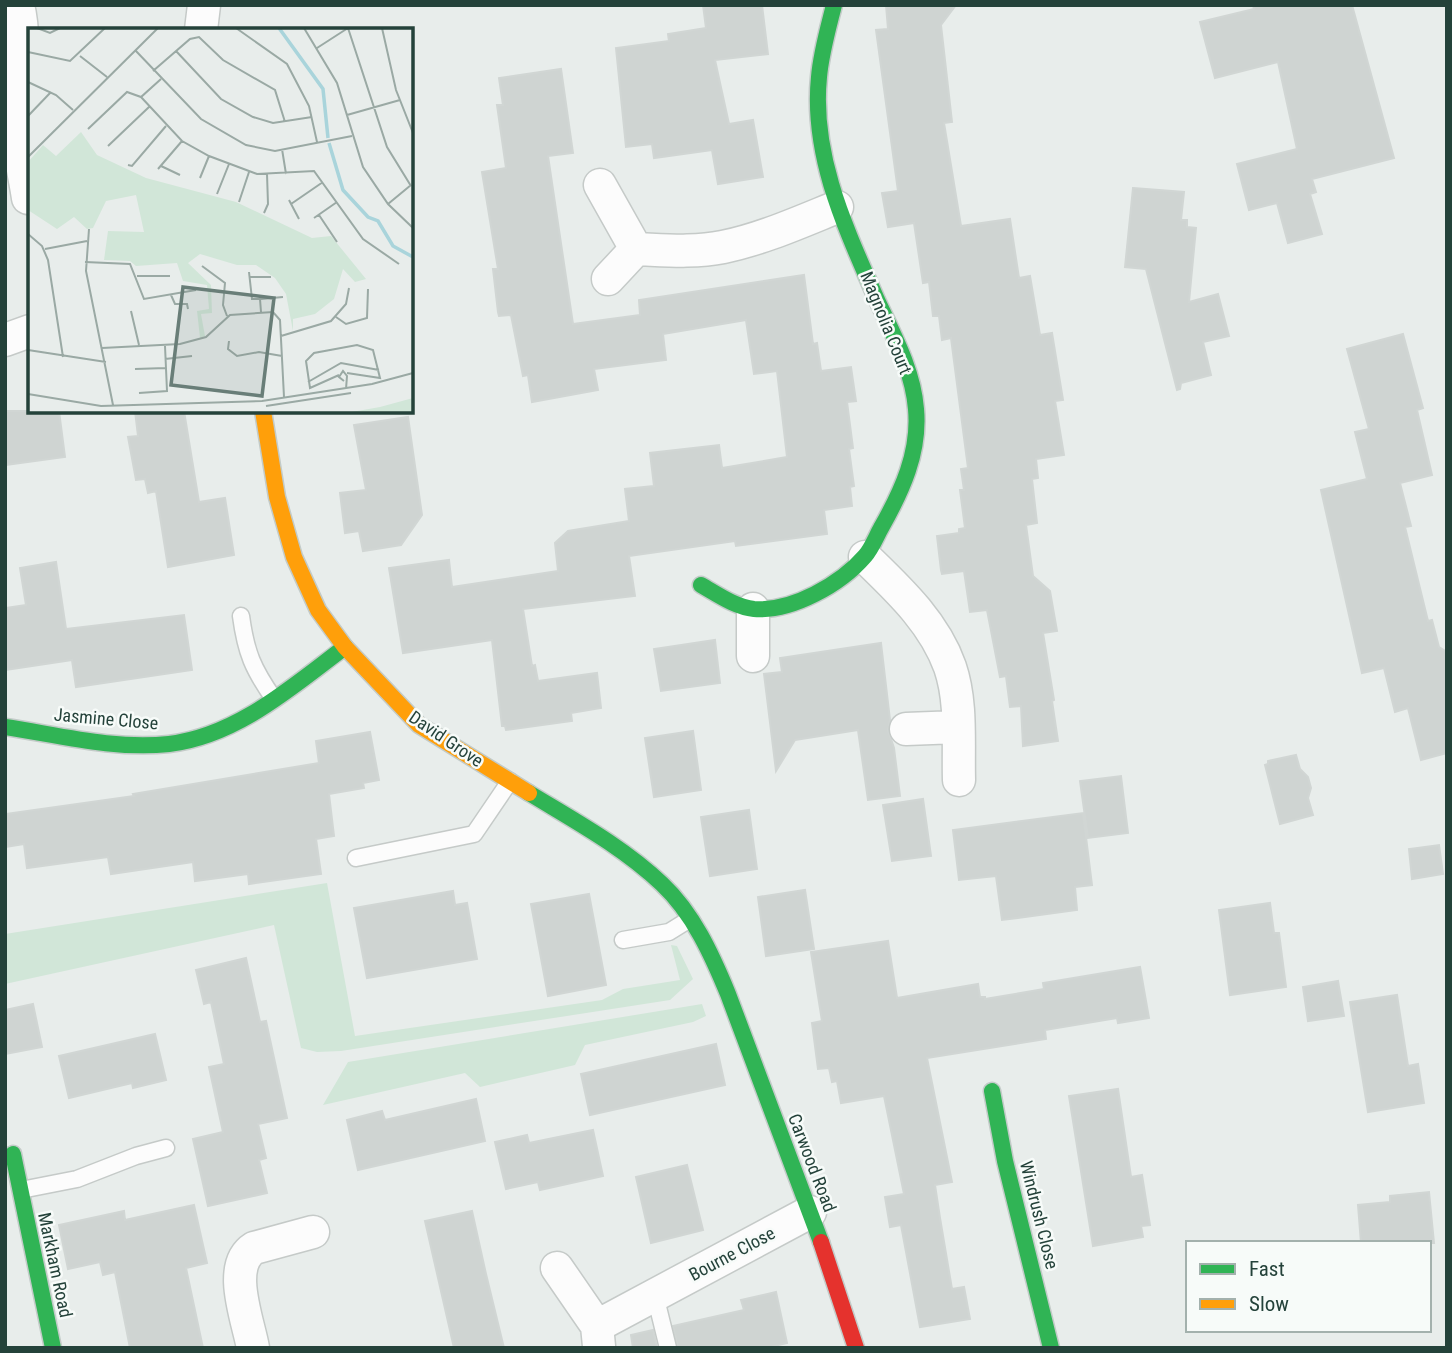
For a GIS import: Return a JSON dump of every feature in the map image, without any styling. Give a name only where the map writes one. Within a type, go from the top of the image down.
[{"type":"street","points":[[18,5],[22,19],[23,59],[18,133],[28,197]]},
{"type":"street","points":[[201,28],[204,5]]},
{"type":"street","name":"Magnolia Court","points":[[753,609],[802,599],[825,587],[864,557],[894,506],[909,471],[916,434],[916,407],[907,368],[837,208],[824,165],[818,126],[818,88],[821,58],[834,5]]},
{"type":"street","points":[[600,185],[636,249]]},
{"type":"street","points":[[608,279],[636,249],[688,251],[722,247],[756,238],[837,208]]},
{"type":"street","points":[[5,340],[28,332]]},
{"type":"street","name":"David Grove","points":[[263,413],[277,497],[294,557],[318,610],[345,647],[419,725],[611,843],[663,885],[690,919],[713,958],[728,994]]},
{"type":"street","points":[[864,557],[908,598],[936,638],[950,667],[956,697],[959,780]]},
{"type":"street","points":[[701,585],[753,609],[754,656]]},
{"type":"street","name":"Jasmine Close","points":[[5,727],[96,741],[152,744],[190,740],[218,730],[274,699],[345,647]]},
{"type":"street","points":[[906,729],[958,727]]},
{"type":"street","name":"Carwood Road","points":[[728,994],[838,1289],[856,1348]]},
{"type":"street","name":"Windrush Close","points":[[992,1091],[1005,1161],[1051,1348]]},
{"type":"street","name":"Markham Road","points":[[13,1154],[53,1348]]},
{"type":"street","name":"Bourne Close","points":[[557,1268],[598,1337],[655,1295],[810,1212]]},
{"type":"street","points":[[253,1348],[239,1276],[241,1264],[247,1253],[254,1248],[313,1232]]},
{"type":"lane","points":[[241,616],[243,636],[255,671],[274,699]]},
{"type":"lane","points":[[356,858],[474,834],[510,781]]},
{"type":"lane","points":[[623,940],[669,932],[690,919]]},
{"type":"lane","points":[[20,1190],[77,1179],[136,1156],[166,1148]]},
{"type":"lane","points":[[655,1295],[668,1348]]},
{"type":"green space","points":[[327,883],[355,1036],[602,1000],[623,989],[680,980],[671,945],[677,946],[693,979],[670,1000],[341,1051],[317,1052],[301,1048],[274,925],[5,984],[5,934]]},
{"type":"green space","points":[[702,1004],[706,1016],[693,1022],[585,1045],[575,1065],[480,1087],[465,1073],[323,1105],[348,1062]]},
{"type":"building","points":[[703,5],[762,5],[768,54],[715,60],[729,124],[753,120],[763,177],[718,184],[712,150],[654,158],[652,144],[626,147],[616,48],[669,41],[668,34],[706,28]]},
{"type":"building","points":[[886,5],[956,5],[941,25],[952,122],[944,123],[961,226],[1010,219],[1019,278],[1030,276],[1040,335],[1052,333],[1063,400],[1055,401],[1064,455],[1036,459],[1038,478],[1032,479],[1037,523],[1026,525],[1033,576],[1050,591],[1057,631],[1043,633],[1058,741],[1023,746],[1021,706],[1010,707],[1006,676],[1000,677],[987,610],[970,612],[964,571],[942,574],[941,570],[937,536],[959,533],[959,529],[965,528],[960,490],[964,490],[961,469],[968,468],[951,338],[942,340],[939,316],[933,316],[929,282],[923,283],[914,223],[888,227],[882,193],[898,191],[876,30],[888,29]]},
{"type":"building","points":[[1253,5],[1352,5],[1394,158],[1312,179],[1316,192],[1310,194],[1322,234],[1288,243],[1277,203],[1249,210],[1237,164],[1297,149],[1278,62],[1215,78],[1200,22],[1254,9]]},
{"type":"building","points":[[561,69],[573,153],[548,156],[573,324],[640,315],[639,300],[804,275],[813,344],[817,343],[821,371],[851,367],[856,401],[847,402],[853,448],[849,449],[854,486],[850,487],[852,506],[824,510],[827,534],[736,546],[735,541],[629,556],[635,596],[523,609],[532,666],[535,665],[538,681],[597,673],[601,708],[571,713],[572,721],[506,730],[505,726],[502,726],[492,640],[403,653],[389,568],[449,560],[452,587],[558,571],[555,543],[568,531],[629,521],[625,489],[654,486],[650,453],[719,445],[722,468],[787,457],[777,371],[754,374],[746,320],[663,334],[666,360],[594,369],[598,390],[532,402],[528,375],[523,376],[511,315],[499,316],[498,312],[493,269],[498,269],[482,172],[506,168],[497,105],[503,105],[499,78]]},
{"type":"building","points":[[1133,188],[1184,192],[1181,220],[1187,220],[1187,227],[1196,228],[1189,302],[1218,294],[1229,336],[1203,342],[1211,375],[1181,383],[1180,389],[1177,390],[1146,269],[1125,267]]},
{"type":"building","points":[[1403,334],[1423,408],[1417,410],[1432,475],[1400,483],[1411,526],[1405,527],[1428,621],[1432,620],[1439,647],[1447,652],[1447,753],[1421,760],[1408,708],[1395,712],[1384,668],[1362,673],[1321,490],[1367,479],[1355,432],[1369,429],[1347,349]]},
{"type":"building","points":[[5,411],[59,413],[65,457],[5,465]]},
{"type":"building","points":[[135,413],[184,413],[199,502],[225,498],[234,555],[168,567],[156,491],[148,493],[145,479],[136,480],[128,437],[138,436]]},
{"type":"building","points":[[408,417],[422,515],[401,545],[363,551],[359,531],[345,533],[340,493],[366,490],[354,425]]},
{"type":"building","points":[[56,562],[66,629],[184,615],[192,670],[76,687],[72,660],[5,670],[5,608],[26,605],[20,568]]},
{"type":"building","points":[[715,640],[720,683],[661,691],[654,649]]},
{"type":"building","points":[[881,643],[890,720],[888,730],[894,748],[900,796],[868,800],[858,730],[795,740],[776,771],[764,674],[782,672],[780,658]]},
{"type":"building","points":[[693,731],[701,790],[654,797],[645,738]]},
{"type":"building","points":[[370,732],[379,780],[363,783],[364,788],[329,794],[334,836],[316,839],[321,874],[249,884],[248,874],[195,881],[193,862],[111,874],[108,857],[27,868],[24,844],[5,847],[5,814],[134,796],[133,794],[319,763],[316,741]]},
{"type":"building","points":[[1296,755],[1300,769],[1308,777],[1311,788],[1308,798],[1313,815],[1280,824],[1265,765],[1268,761]]},
{"type":"building","points":[[1121,776],[1128,833],[1088,838],[1080,781]]},
{"type":"building","points":[[923,799],[931,856],[892,861],[883,805]]},
{"type":"building","points":[[749,810],[757,869],[710,876],[701,817]]},
{"type":"building","points":[[1083,813],[1092,885],[1075,887],[1077,910],[1002,920],[996,876],[959,880],[953,830]]},
{"type":"building","points":[[1439,845],[1443,874],[1412,879],[1409,849]]},
{"type":"building","points":[[805,890],[814,949],[766,956],[758,897]]},
{"type":"building","points":[[453,891],[455,905],[467,903],[477,959],[367,978],[354,908]]},
{"type":"building","points":[[589,894],[606,985],[548,996],[531,904]]},
{"type":"building","points":[[1270,903],[1274,933],[1279,933],[1286,987],[1230,995],[1219,910]]},
{"type":"building","points":[[888,941],[897,998],[978,984],[980,997],[985,999],[1044,989],[1043,983],[1140,967],[1149,1018],[1118,1023],[1117,1018],[1045,1030],[1046,1039],[927,1058],[952,1182],[935,1185],[940,1218],[952,1289],[964,1287],[970,1319],[920,1327],[901,1225],[890,1227],[885,1197],[904,1194],[884,1096],[841,1103],[837,1081],[832,1082],[829,1068],[818,1069],[812,1023],[822,1021],[811,952]]},
{"type":"building","points":[[246,958],[260,1022],[266,1021],[287,1118],[258,1124],[266,1158],[259,1160],[267,1193],[208,1206],[193,1139],[223,1132],[209,1067],[224,1064],[211,1002],[204,1004],[196,970]]},
{"type":"building","points":[[1338,981],[1344,1016],[1308,1021],[1303,987]]},
{"type":"building","points":[[1397,995],[1408,1066],[1418,1064],[1424,1103],[1368,1112],[1350,1002]]},
{"type":"building","points":[[33,1004],[42,1047],[5,1054],[5,1010]]},
{"type":"building","points":[[155,1034],[166,1080],[133,1088],[132,1083],[69,1098],[59,1056]]},
{"type":"building","points":[[716,1044],[725,1085],[590,1115],[581,1074]]},
{"type":"building","points":[[1118,1089],[1131,1177],[1142,1175],[1150,1225],[1141,1226],[1143,1237],[1093,1246],[1069,1096]]},
{"type":"building","points":[[476,1099],[485,1141],[358,1170],[347,1120],[382,1111],[385,1120]]},
{"type":"building","points":[[593,1130],[603,1176],[540,1190],[538,1182],[506,1189],[495,1142],[527,1135],[529,1143]]},
{"type":"building","points":[[687,1165],[703,1230],[651,1243],[636,1177]]},
{"type":"building","points":[[1429,1192],[1434,1243],[1361,1241],[1358,1205],[1390,1202],[1390,1196]]},
{"type":"building","points":[[194,1205],[207,1263],[186,1268],[203,1348],[130,1348],[115,1272],[103,1275],[100,1262],[68,1269],[59,1225],[124,1211],[125,1220]]},
{"type":"building","points":[[472,1211],[504,1348],[454,1348],[425,1221]]},
{"type":"building","points":[[776,1292],[787,1343],[766,1348],[678,1348],[673,1326],[744,1310],[741,1300]]},
{"type":"building","points":[[653,1330],[657,1348],[633,1348],[631,1335]]},
{"type":"traffic: fast","points":[[701,585],[733,603],[754,609],[784,606],[829,586],[843,577],[870,550],[896,500],[912,456],[917,425],[911,380],[843,219],[833,192],[820,135],[819,77],[834,5]]},
{"type":"traffic: fast","points":[[5,727],[128,745],[169,744],[194,739],[218,731],[263,707],[345,647]]},
{"type":"traffic: fast","points":[[529,793],[631,858],[673,895],[692,921],[728,994],[821,1242]]},
{"type":"traffic: fast","points":[[992,1091],[1005,1161],[1051,1348]]},
{"type":"traffic: fast","points":[[13,1154],[53,1348]]},
{"type":"traffic: slow","points":[[263,413],[277,497],[294,557],[318,610],[345,647],[419,725],[529,793]]},
{"type":"traffic: jam","points":[[821,1242],[856,1348]]}]
